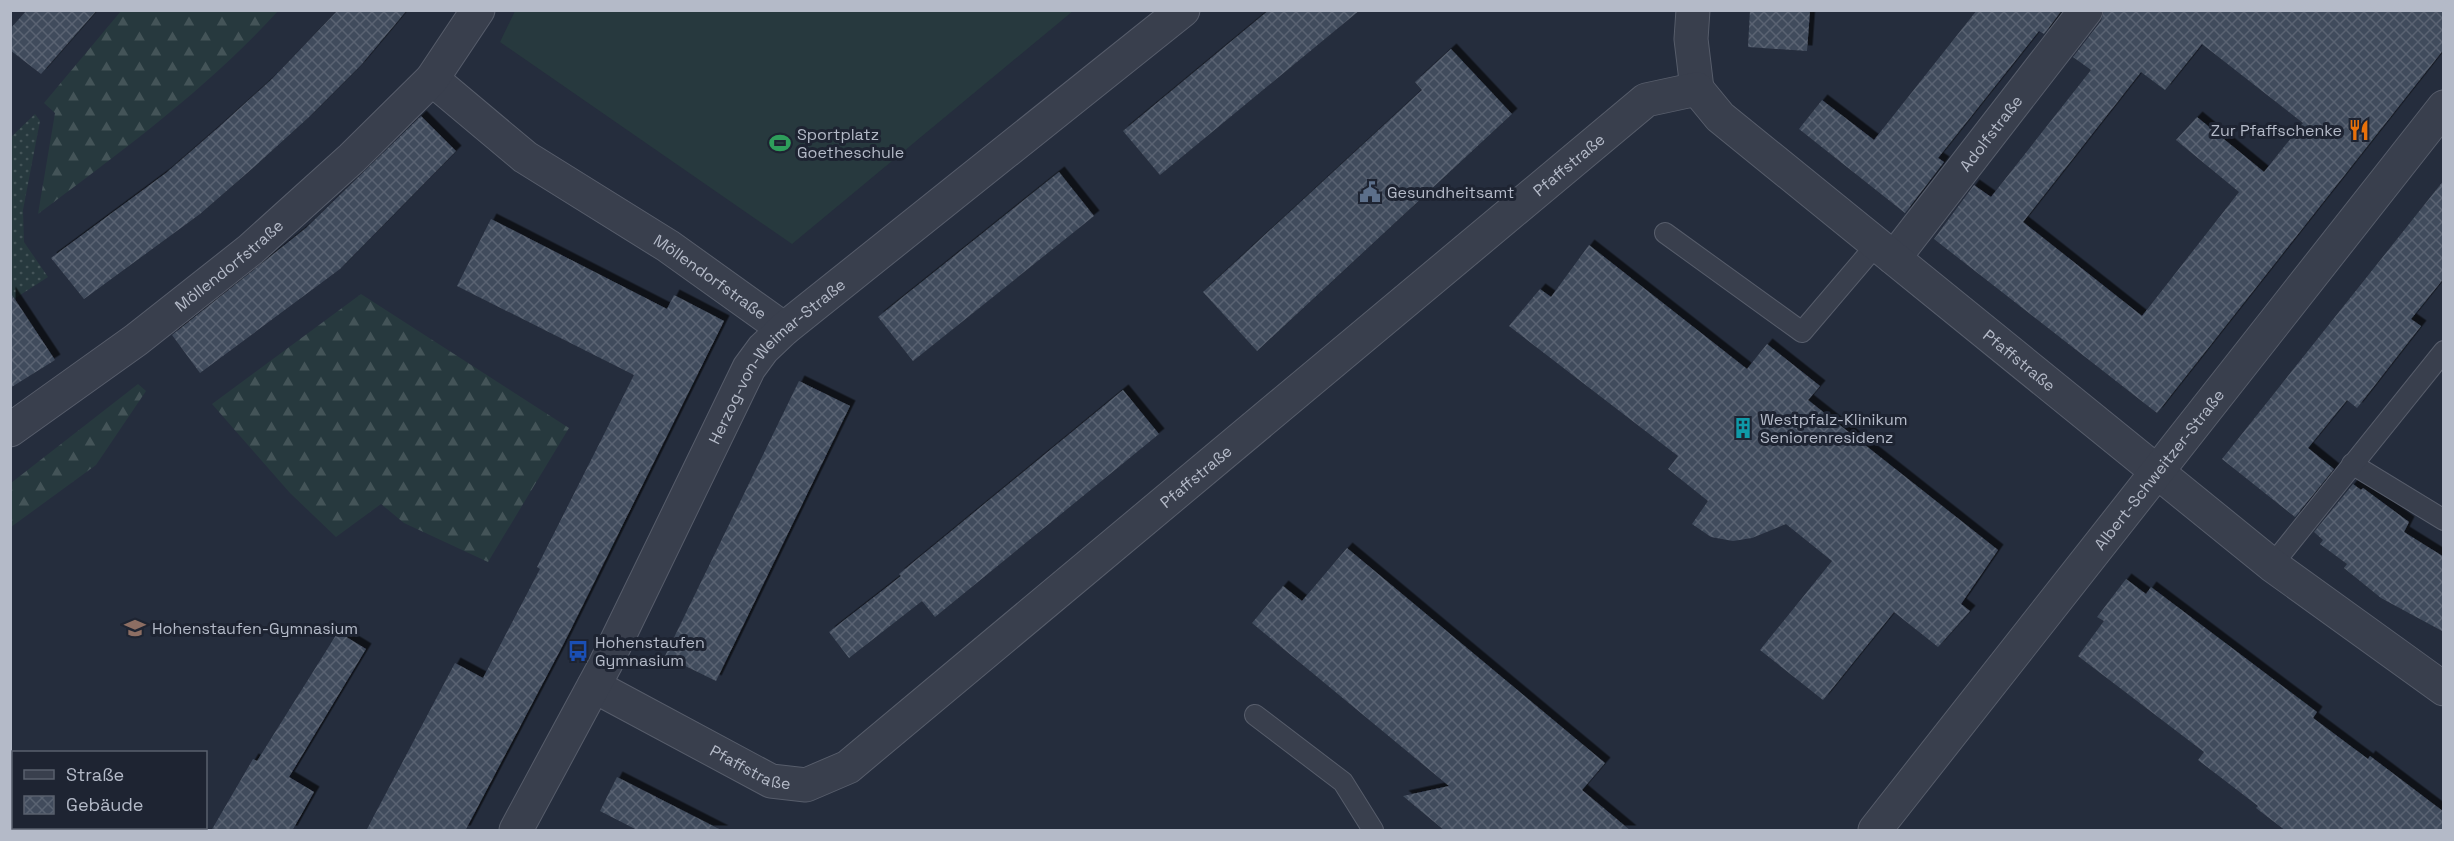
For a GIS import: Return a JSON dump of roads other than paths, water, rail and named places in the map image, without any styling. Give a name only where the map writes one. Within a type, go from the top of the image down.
[{"type":"street","name":"Möllendorfstraße","points":[[10,430],[136,340],[250,250],[352,158],[432,79],[478,10]]},
{"type":"street","name":"Herzog-von-Weimar-Straße","points":[[516,831],[594,686],[749,368],[763,349],[784,329],[1183,10]]},
{"type":"street","points":[[1693,10],[1691,39],[1697,88]]},
{"type":"street","name":"Adolfstraße","points":[[1886,251],[2086,10]]},
{"type":"street","name":"Möllendorfstraße","points":[[432,79],[525,157],[668,246],[784,329]]},
{"type":"street","name":"Pfaffstraße","points":[[594,686],[771,781],[806,785],[848,767],[1646,100],[1697,88],[1720,117],[2156,472],[2272,565],[2444,689]]},
{"type":"street","name":"Albert-Schweitzer-Straße","points":[[1875,831],[2444,107]]},
{"type":"lane","points":[[1665,233],[1802,332],[1886,251]]},
{"type":"lane","points":[[2272,565],[2444,351]]},
{"type":"lane","points":[[2352,464],[2444,520]]},
{"type":"lane","points":[[1255,715],[1343,782],[1373,831]]},
{"type":"place","name":"Zur Pfaffschenke","points":[[2359,130]]},
{"type":"place","name":"Sportplatz Goetheschule","points":[[780,143]]},
{"type":"place","name":"Gesundheitsamt","points":[[1370,192]]},
{"type":"place","name":"Westpfalz-Klinikum Seniorenresidenz","points":[[1743,428]]},
{"type":"place","name":"Hohenstaufen-Gymnasium","points":[[135,628]]},
{"type":"place","name":"Hohenstaufen Gymnasium","points":[[578,651]]}]
